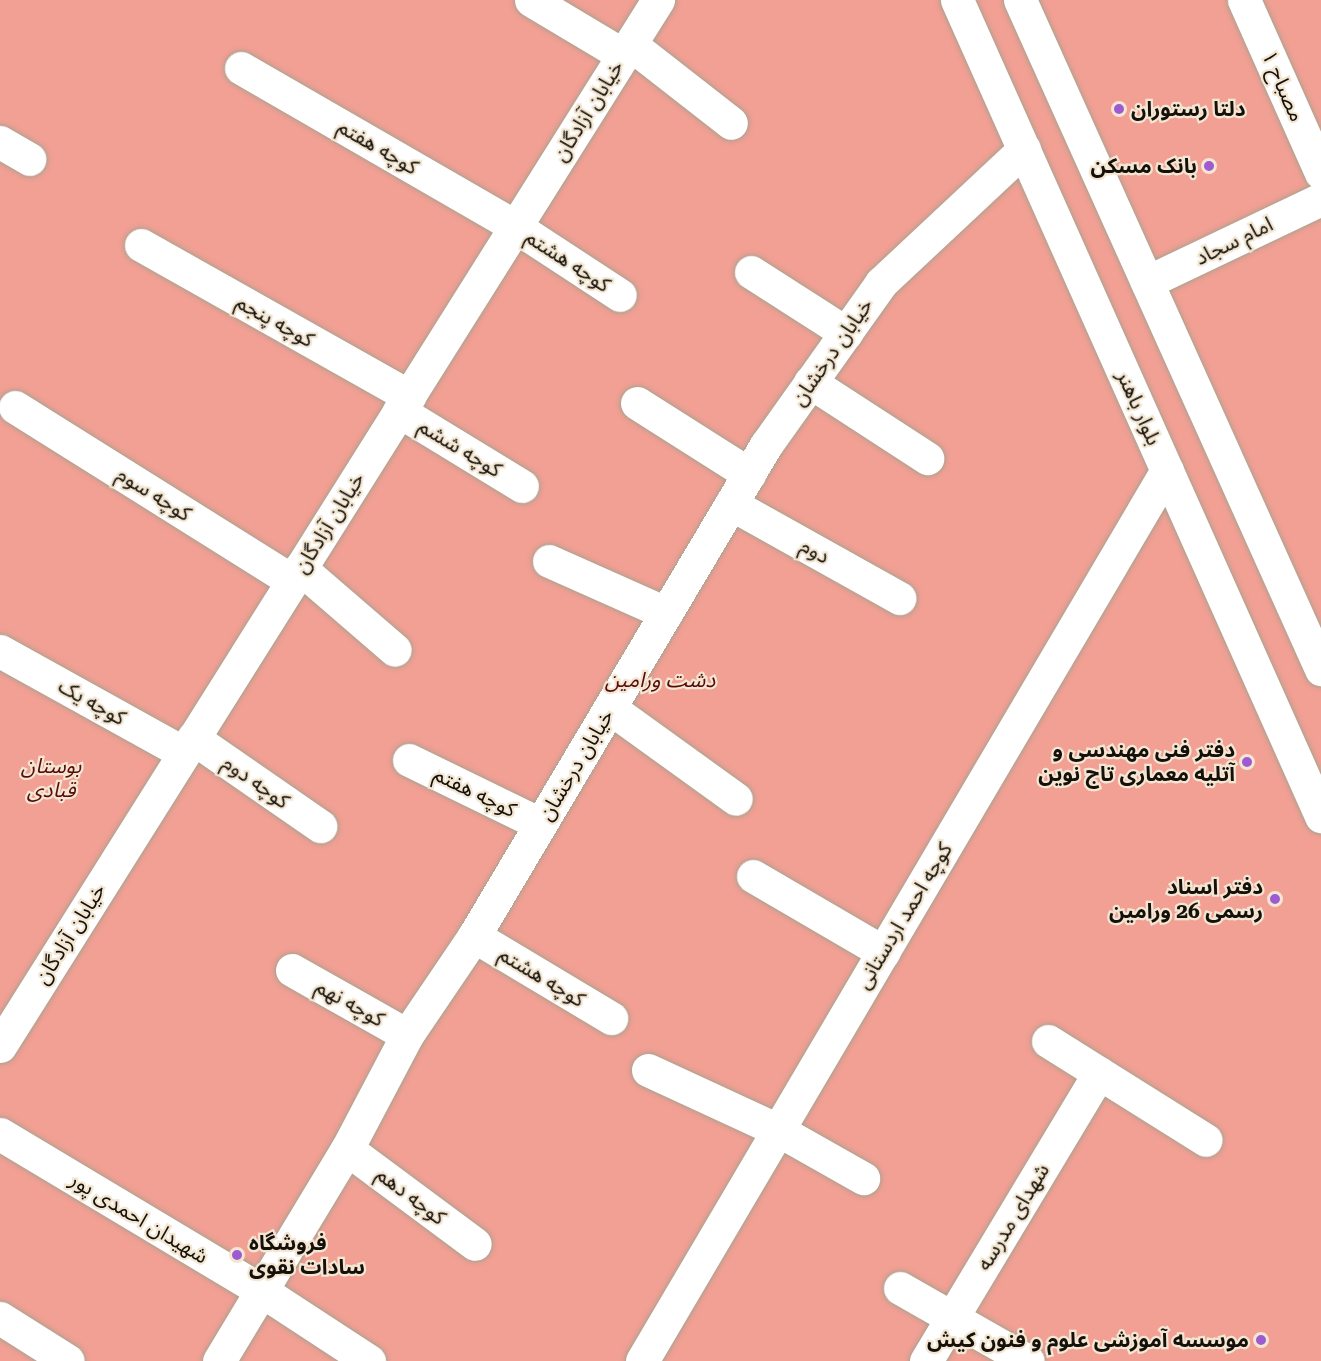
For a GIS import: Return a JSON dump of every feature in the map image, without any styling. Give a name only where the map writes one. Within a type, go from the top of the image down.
[{"type":"street","points":[[531,0],[626,50],[731,123]]},
{"type":"street","name":"خیابان آزادگان","points":[[0,1046],[658,0]]},
{"type":"street","name":"بلوار باهنر","points":[[957,0],[1321,816]]},
{"type":"street","points":[[1020,0],[1321,669]]},
{"type":"street","name":"مصباح ۱","points":[[1244,0],[1321,173]]},
{"type":"street","name":"کوچه هفتم","points":[[241,68],[516,227]]},
{"type":"street","points":[[0,142],[29,159]]},
{"type":"street","name":"خیابان درخشان","points":[[219,1361],[347,1149],[407,1035],[474,936],[749,474],[810,382],[880,284],[1024,150]]},
{"type":"street","name":"امام سجاد","points":[[1147,282],[1321,199]]},
{"type":"street","name":"کوچه هشتم","points":[[516,227],[620,296]]},
{"type":"street","name":"کوچه پنجم","points":[[141,246],[404,404]]},
{"type":"street","points":[[752,273],[846,333]]},
{"type":"street","points":[[810,382],[927,458]]},
{"type":"street","name":"کوچه ششم","points":[[404,404],[522,486]]},
{"type":"street","points":[[637,404],[749,474]]},
{"type":"street","name":"کوچه سوم","points":[[15,408],[296,575],[395,650]]},
{"type":"street","name":"کوچه احمد اردستانی","points":[[642,1361],[1167,471]]},
{"type":"street","name":"دوم","points":[[731,504],[899,598]]},
{"type":"street","points":[[549,561],[666,614]]},
{"type":"street","name":"کوچه یک","points":[[0,651],[189,746]]},
{"type":"street","points":[[610,708],[736,800]]},
{"type":"street","name":"کوچه دوم","points":[[189,746],[320,826]]},
{"type":"street","name":"کوچه هفتم","points":[[409,760],[540,824]]},
{"type":"street","points":[[753,876],[883,952]]},
{"type":"street","name":"کوچه هشتم","points":[[474,936],[611,1018]]},
{"type":"street","name":"کوچه نهم","points":[[292,970],[407,1035]]},
{"type":"street","points":[[1048,1041],[1206,1140]]},
{"type":"street","points":[[648,1071],[778,1130],[863,1179]]},
{"type":"street","name":"شهدای مدرسه","points":[[926,1361],[1099,1073]]},
{"type":"street","name":"شهیدان احمدی پور","points":[[0,1134],[262,1292],[369,1361]]},
{"type":"street","name":"کوچه دهم","points":[[347,1149],[474,1244]]},
{"type":"street","points":[[900,1288],[1028,1361]]},
{"type":"street","points":[[0,1318],[68,1361]]},
{"type":"green space","name":"دشت ورامین","points":[[0,0],[1321,0],[1321,1361],[0,1361]]},
{"type":"place","name":"دلتا رستوران","points":[[1119,109]]},
{"type":"place","name":"بانک مسکن","points":[[1209,166]]},
{"type":"place","name":"دفتر فنی مهندسی و آتلیه معماری تاج نوین","points":[[1247,762]]},
{"type":"place","name":"دفتر اسناد رسمی 26 ورامین","points":[[1275,899]]},
{"type":"place","name":"فروشگاه سادات نقوی","points":[[237,1255]]},
{"type":"place","name":"موسسه آموزشی علوم و فنون کیش","points":[[1261,1340]]},
{"type":"park label","name":"بوستان قبادی","points":[[51,778]]}]
